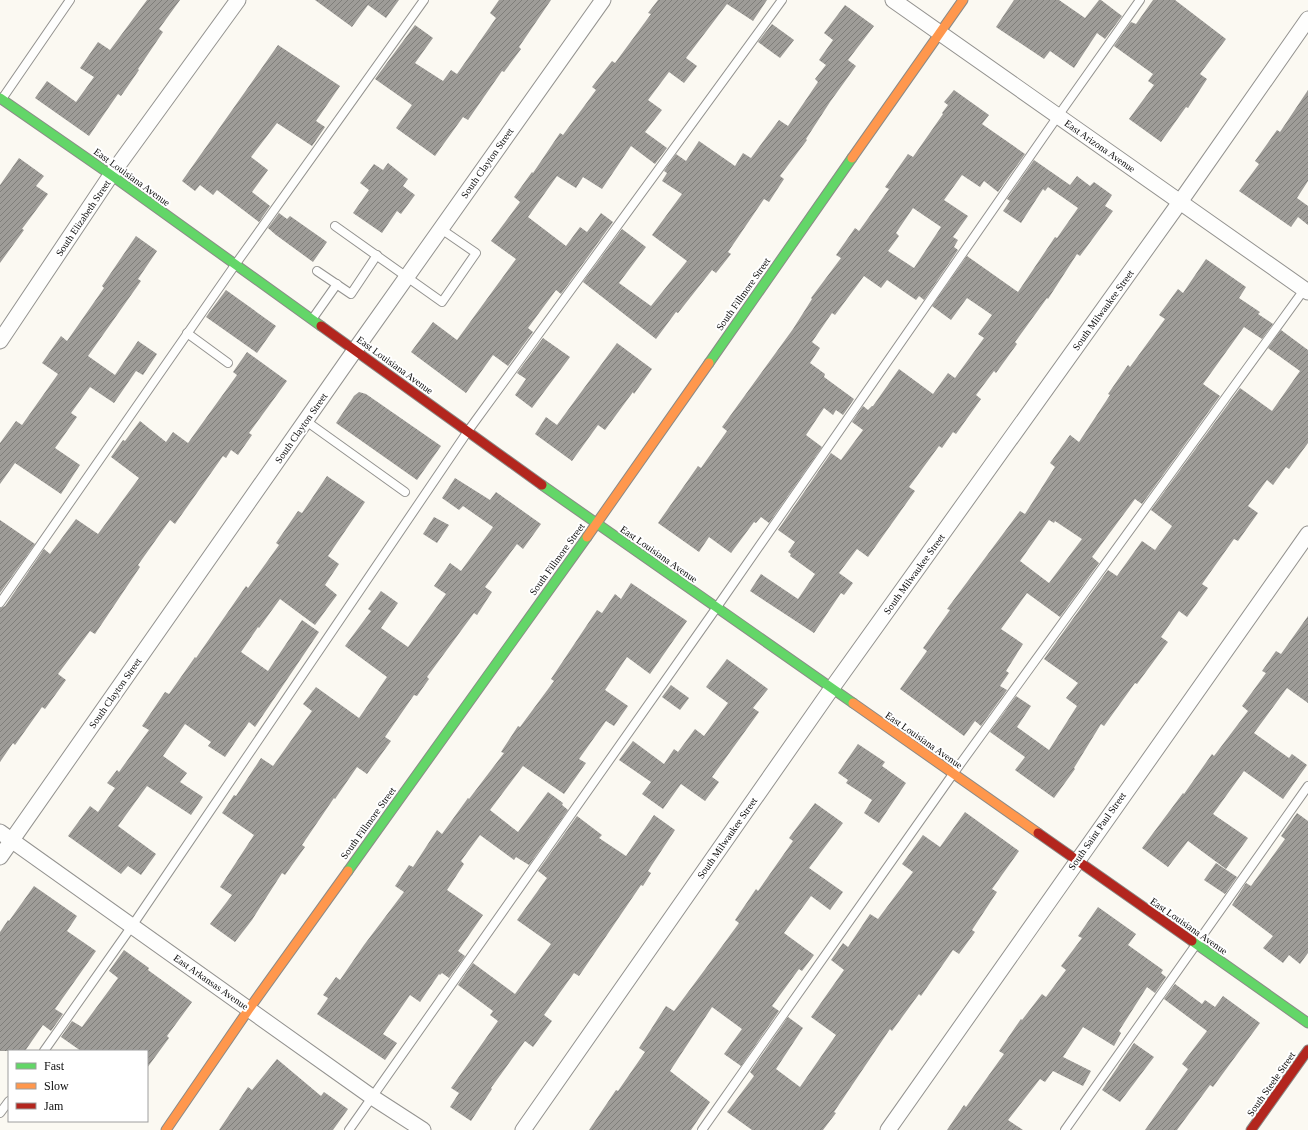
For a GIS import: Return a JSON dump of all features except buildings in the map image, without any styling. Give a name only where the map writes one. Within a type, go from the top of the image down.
[{"type":"street","name":"South Elizabeth Street","points":[[0,341],[111,175],[238,0]]},
{"type":"street","name":"South Clayton Street","points":[[0,857],[6,836],[306,421],[603,0]]},
{"type":"street","name":"East Arizona Avenue","points":[[893,0],[1180,202],[1307,289]]},
{"type":"street","name":"South Fillmore Street","points":[[166,1130],[249,1009],[596,524],[963,0]]},
{"type":"street","name":"South Milwaukee Street","points":[[523,1130],[832,688],[1180,202],[1308,19]]},
{"type":"street","name":"East Louisiana Avenue","points":[[0,100],[111,175],[596,524],[717,607],[1308,1023]]},
{"type":"street","name":"South Saint Paul Street","points":[[888,1130],[1308,534]]},
{"type":"street","name":"East Arkansas Avenue","points":[[6,836],[372,1097],[423,1130]]},
{"type":"street","name":"South Steele Street","points":[[1252,1130],[1308,1050]]},
{"type":"lane","points":[[0,100],[70,0]]},
{"type":"lane","points":[[0,603],[187,333],[424,0]]},
{"type":"lane","points":[[45,1050],[132,926],[468,431],[782,0]]},
{"type":"lane","points":[[349,1130],[717,607],[1140,0]]},
{"type":"lane","points":[[335,226],[442,302],[476,253],[441,229]]},
{"type":"lane","points":[[317,271],[350,294],[377,255]]},
{"type":"lane","points":[[312,319],[337,284]]},
{"type":"lane","points":[[702,1130],[953,774],[1307,289]]},
{"type":"lane","points":[[187,333],[228,363]]},
{"type":"lane","points":[[306,421],[405,492]]},
{"type":"lane","points":[[1065,1130],[1308,786]]},
{"type":"lane","points":[[0,1113],[8,1102]]},
{"type":"traffic: fast","points":[[0,98],[111,175],[321,326]]},
{"type":"traffic: fast","points":[[709,363],[852,158]]},
{"type":"traffic: fast","points":[[542,485],[853,703]]},
{"type":"traffic: fast","points":[[348,871],[587,537]]},
{"type":"traffic: fast","points":[[1192,941],[1308,1023]]},
{"type":"traffic: slow","points":[[852,158],[963,0]]},
{"type":"traffic: slow","points":[[587,537],[709,363]]},
{"type":"traffic: slow","points":[[853,703],[1038,833]]},
{"type":"traffic: slow","points":[[166,1130],[249,1009],[348,871]]},
{"type":"traffic: jam","points":[[321,326],[542,485]]},
{"type":"traffic: jam","points":[[1038,833],[1192,941]]},
{"type":"traffic: jam","points":[[1251,1130],[1308,1050]]}]
